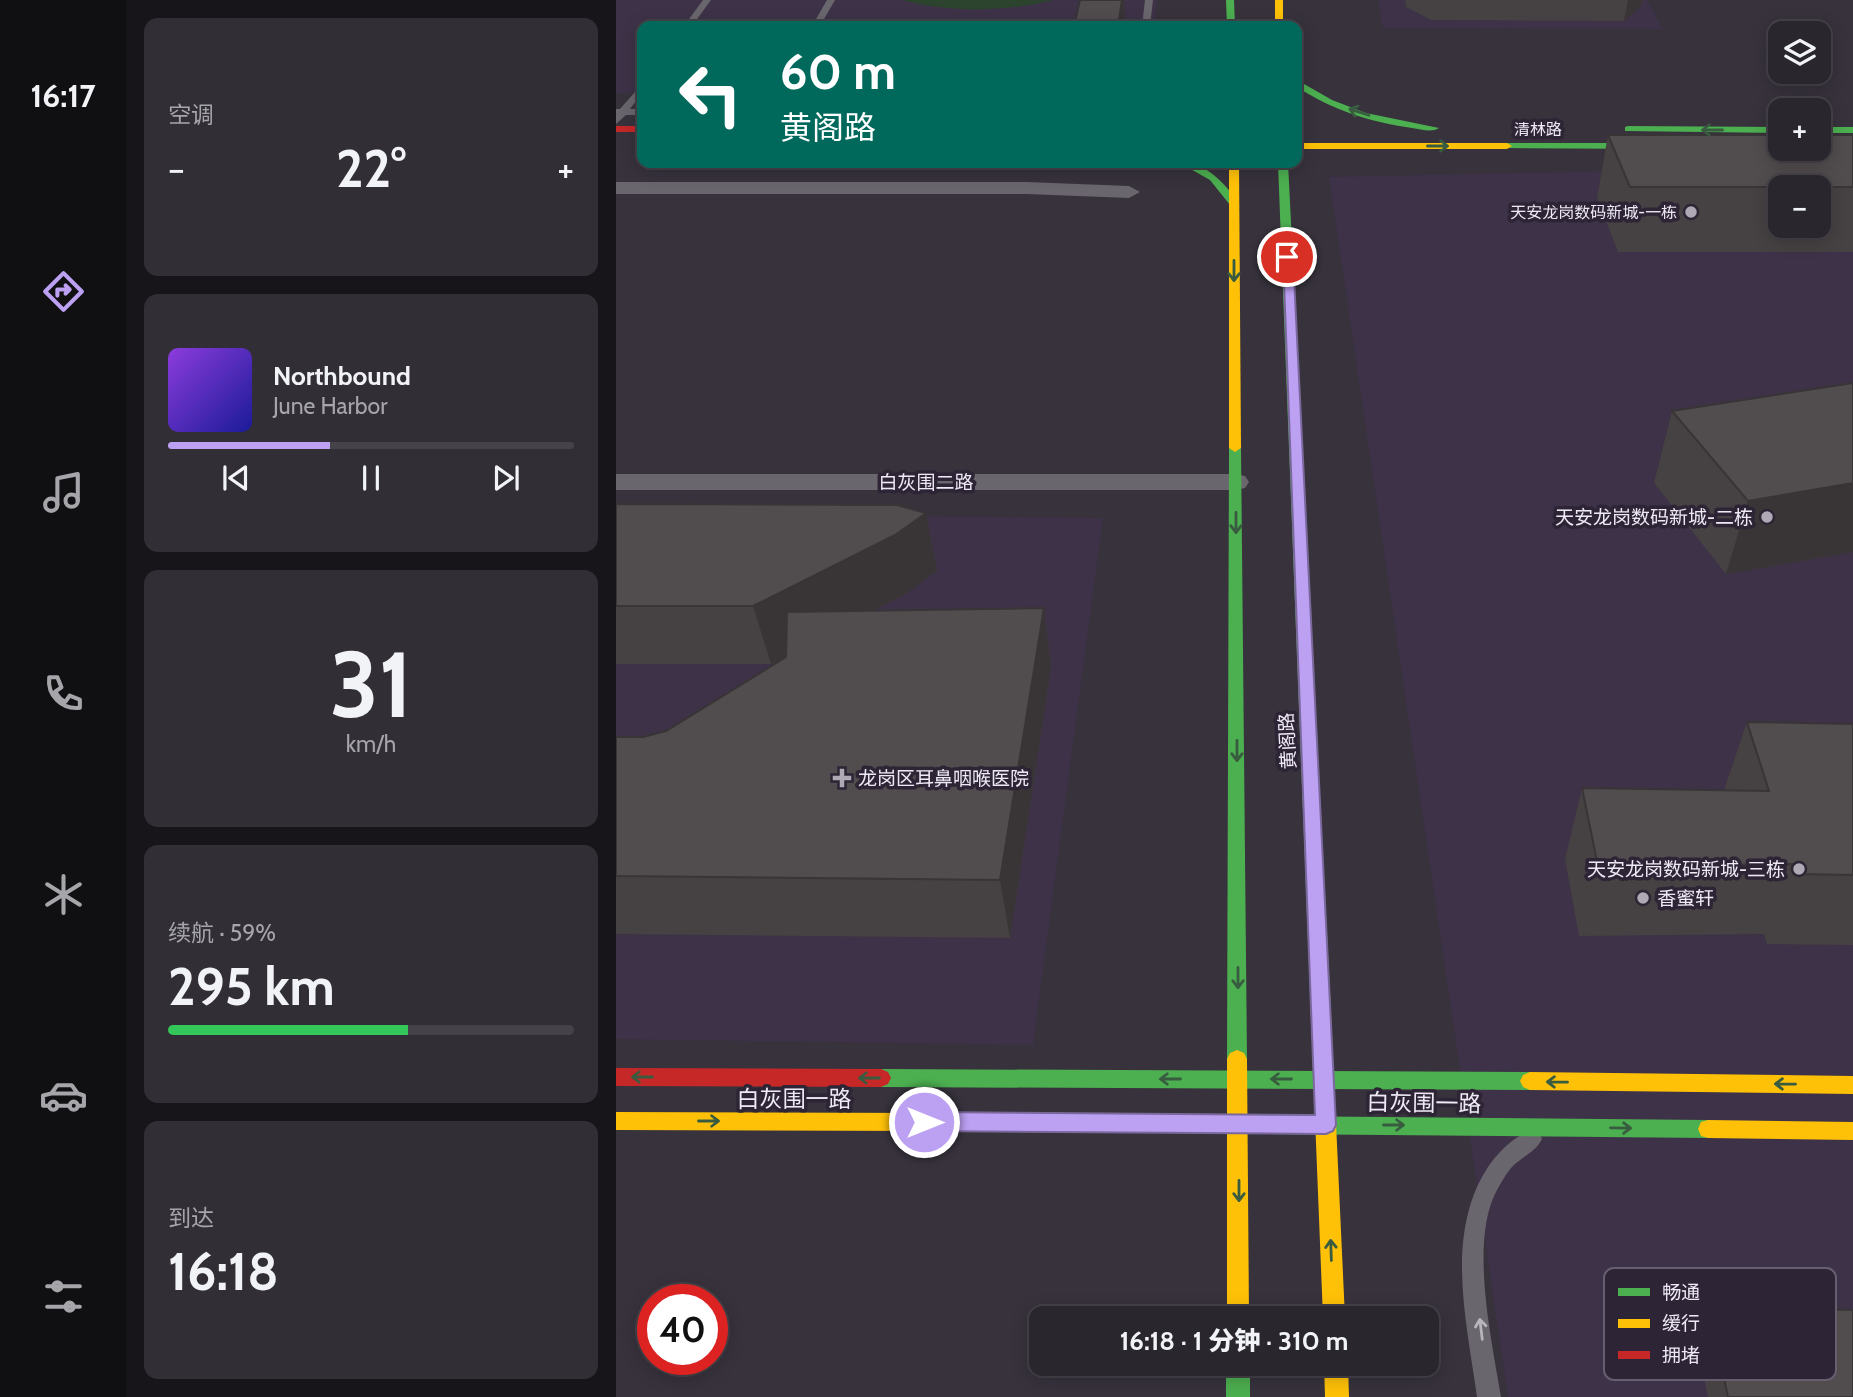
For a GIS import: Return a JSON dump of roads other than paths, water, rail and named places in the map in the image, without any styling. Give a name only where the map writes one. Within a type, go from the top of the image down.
[{"type":"main road","points":[[1230,0],[1231,21]]},
{"type":"main road","points":[[1279,0],[1279,21]]},
{"type":"main road","points":[[1302,86],[1322,98],[1365,115],[1450,129]]},
{"type":"main road","points":[[616,129],[637,129]]},
{"type":"main road","name":"清林路","points":[[1302,129],[1768,130]]},
{"type":"main road","points":[[1831,130],[1853,130]]},
{"type":"main road","points":[[616,145],[637,145]]},
{"type":"main road","name":"清林路","points":[[1302,146],[1768,146]]},
{"type":"main road","points":[[1321,162],[1346,154],[1412,146]]},
{"type":"main road","points":[[1831,146],[1853,146]]},
{"type":"main road","points":[[1195,168],[1226,189],[1234,203]]},
{"type":"main road","points":[[1234,168],[1238,1306]]},
{"type":"main road","name":"黄阁路","points":[[1283,168],[1334,1306]]},
{"type":"main road","points":[[1285,203],[1292,186],[1302,173]]},
{"type":"main road","name":"白灰围一路","points":[[616,1077],[1853,1085]]},
{"type":"main road","name":"白灰围一路","points":[[616,1121],[1238,1123],[1853,1131]]},
{"type":"main road","points":[[1238,1376],[1238,1397]]},
{"type":"main road","points":[[1336,1376],[1337,1397]]},
{"type":"street","points":[[616,188],[1026,188],[1129,192]]},
{"type":"street","name":"白灰围二路","points":[[616,482],[1235,482]]},
{"type":"lane","points":[[692,21],[708,0]]},
{"type":"lane","points":[[819,21],[831,0]]},
{"type":"lane","points":[[1147,21],[1149,0]]},
{"type":"lane","points":[[616,121],[637,92]]},
{"type":"lane","points":[[1489,1397],[1472,1255],[1476,1212],[1490,1176],[1515,1149],[1555,1127]]},
{"type":"place","name":"天安龙岗数码新城-一栋","points":[[1691,212]]},
{"type":"place","name":"天安龙岗数码新城-二栋","points":[[1767,517]]},
{"type":"place","name":"龙岗区耳鼻咽喉医院","points":[[842,778]]},
{"type":"place","name":"天安龙岗数码新城-三栋","points":[[1799,869]]},
{"type":"place","name":"香蜜轩","points":[[1643,898]]}]
